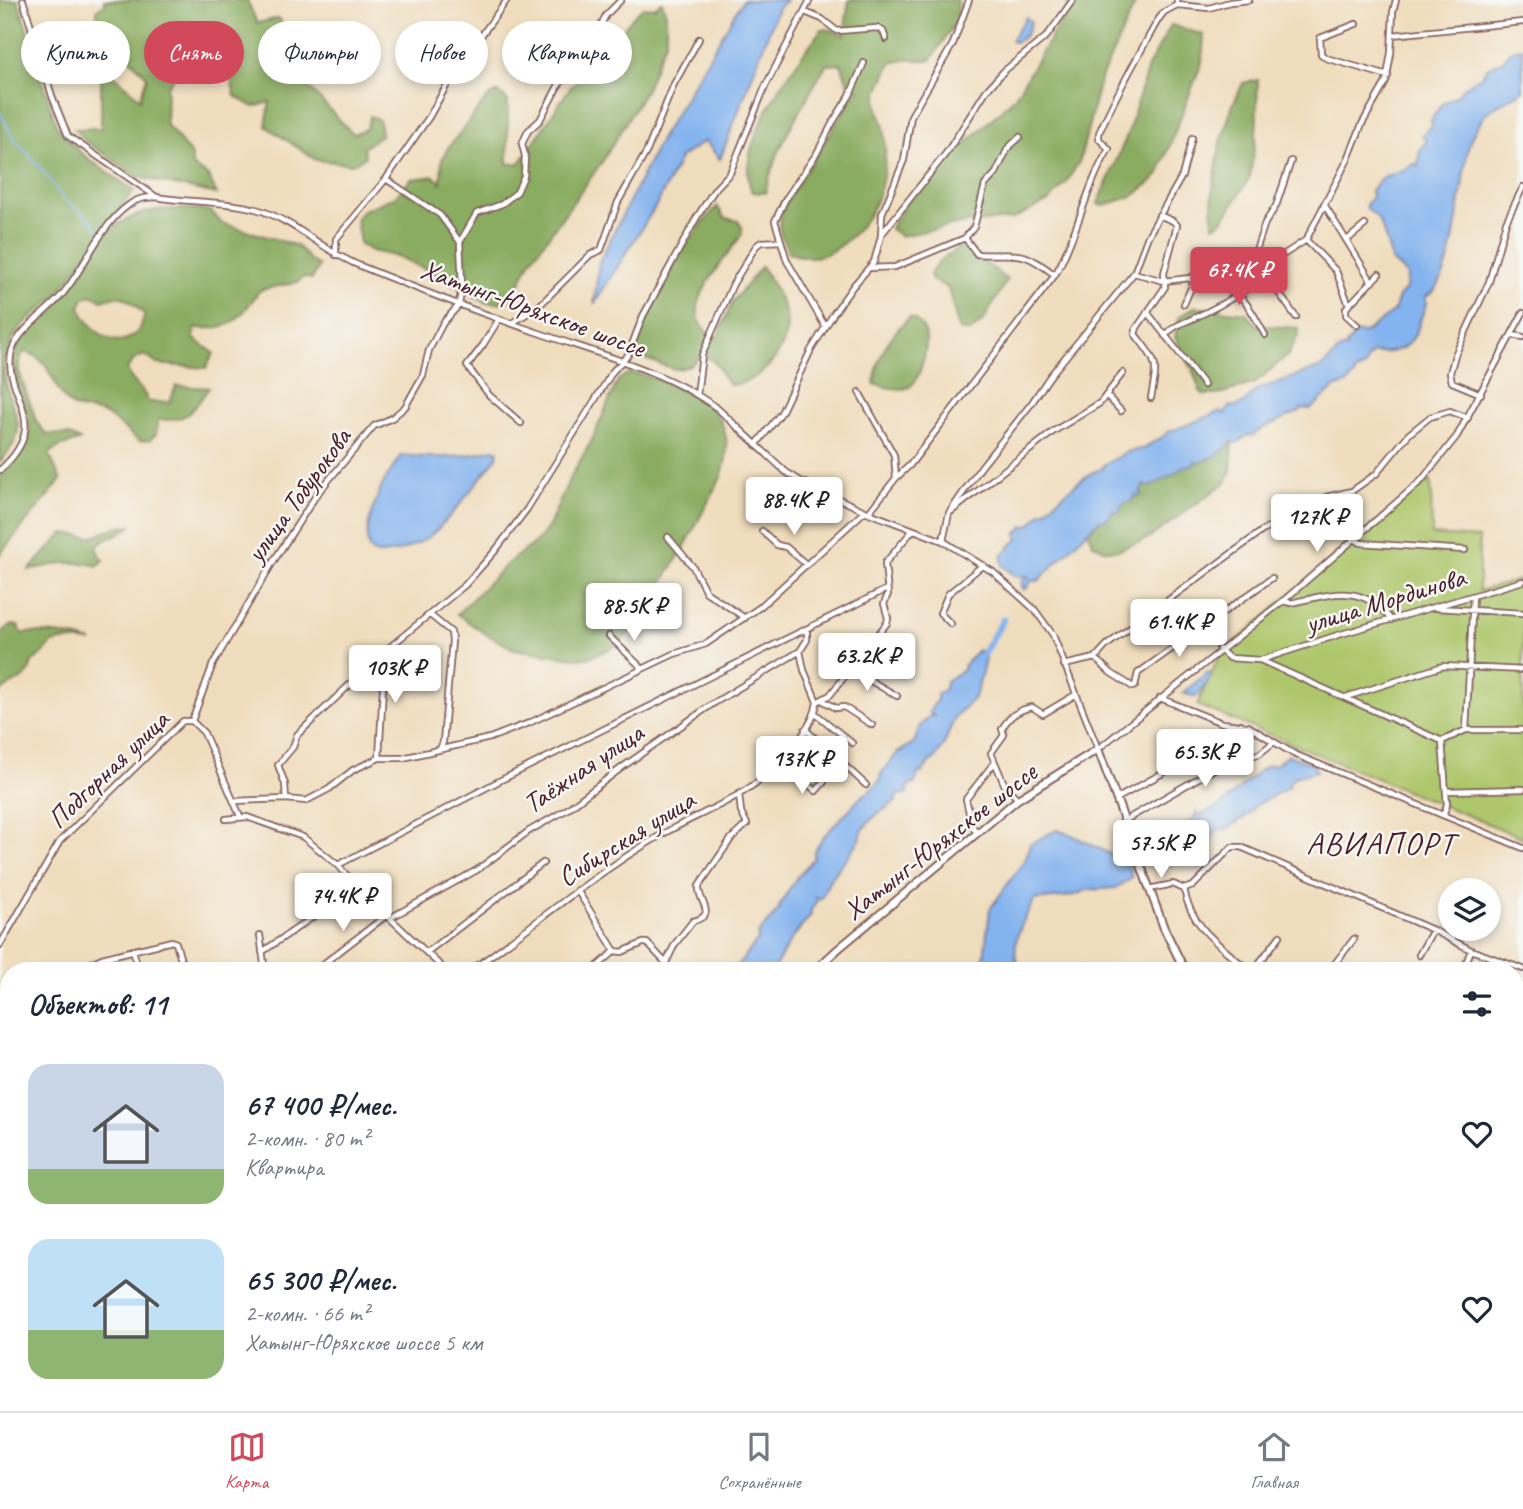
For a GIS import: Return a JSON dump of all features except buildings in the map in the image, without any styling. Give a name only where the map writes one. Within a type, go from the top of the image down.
[{"type":"main road","name":"Хатынг-Юряхское шоссе","points":[[825,962],[1018,799],[1097,749],[1170,943],[1180,962]]},
{"type":"street","points":[[23,0],[52,96],[68,136],[156,197]]},
{"type":"street","points":[[335,256],[336,239],[340,233],[386,179],[429,117],[452,76],[507,0]]},
{"type":"street","points":[[460,242],[477,214],[502,204],[517,192],[524,176],[523,144],[528,131],[540,120],[558,86],[590,46],[606,15],[621,0]]},
{"type":"street","points":[[286,799],[279,762],[290,751],[297,735],[385,651],[465,585],[527,509],[613,370],[628,355],[643,316],[697,217],[715,189],[730,173],[765,87],[810,0]]},
{"type":"street","points":[[756,445],[781,413],[825,326],[853,286],[870,268],[881,236],[885,206],[904,160],[911,116],[953,44],[969,0]]},
{"type":"street","points":[[881,236],[947,152],[986,91],[1004,71],[1047,36],[1073,0]]},
{"type":"street","points":[[235,801],[306,801],[345,775],[379,758],[403,758],[490,738],[528,723],[674,654],[706,644],[760,607],[867,512],[910,465],[1055,275],[1109,149],[1099,139],[1099,133],[1117,92],[1164,12],[1177,2],[1209,8],[1249,0]]},
{"type":"street","points":[[1184,304],[1192,280],[1230,260],[1255,253],[1279,256],[1294,250],[1306,240],[1388,76],[1396,0]]},
{"type":"street","points":[[805,12],[822,19],[837,31],[877,28],[883,31],[886,39]]},
{"type":"street","points":[[1392,35],[1523,22]]},
{"type":"street","points":[[1356,24],[1320,38],[1321,54],[1326,58],[1388,76]]},
{"type":"street","points":[[512,324],[539,306],[590,255],[601,250],[618,202],[647,151],[674,84],[699,39]]},
{"type":"street","points":[[825,326],[787,261],[775,227],[780,208],[845,105],[864,63]]},
{"type":"street","points":[[870,268],[895,267],[965,238],[974,227],[985,185],[996,173],[1008,148],[1020,137]]},
{"type":"street","points":[[943,541],[949,513],[971,482],[1050,376],[1135,273],[1159,215],[1182,176],[1192,138]]},
{"type":"street","points":[[1255,253],[1265,223],[1276,206],[1291,160]]},
{"type":"street","points":[[386,179],[440,215],[460,242],[462,285],[459,305]]},
{"type":"street","points":[[1481,394],[1452,382],[1450,373],[1459,346],[1489,282],[1506,222],[1523,187]]},
{"type":"street","name":"Хатынг-Юряхское шоссе","points":[[0,470],[19,448],[24,436],[22,407],[10,373],[12,349],[28,328],[61,296],[118,215],[131,203],[156,197],[240,205],[290,223],[335,256],[459,305],[622,362],[697,395],[718,409],[786,471],[804,483],[867,512],[943,541],[983,565],[1043,619],[1053,635],[1097,749]]},
{"type":"street","points":[[1324,204],[1372,282]]},
{"type":"street","points":[[1151,398],[1157,367],[1152,355],[1135,334],[1136,328],[1165,287],[1164,281],[1177,225],[1159,215]]},
{"type":"street","points":[[1348,240],[1365,225]]},
{"type":"street","points":[[965,238],[977,254],[1021,254],[1030,257],[1055,275]]},
{"type":"street","points":[[1306,240],[1333,266],[1349,305]]},
{"type":"street","points":[[697,395],[702,355],[733,285],[756,246],[761,242],[781,241]]},
{"type":"street","points":[[1165,336],[1173,327],[1193,319],[1266,275],[1277,264],[1279,256]]},
{"type":"street","points":[[1135,273],[1164,281],[1192,280],[1219,285],[1237,293],[1241,295],[1265,335]]},
{"type":"street","points":[[1357,325],[1345,312],[1379,274]]},
{"type":"street","points":[[1266,275],[1296,317]]},
{"type":"street","name":"улица Тобурокова","points":[[192,721],[213,664],[317,494],[374,426],[405,407],[423,374],[429,350],[443,323],[459,305]]},
{"type":"street","points":[[1147,312],[1204,385]]},
{"type":"street","points":[[1097,749],[1219,649],[1283,601],[1421,481],[1444,454],[1468,418],[1523,313]]},
{"type":"street","points":[[499,319],[484,345],[467,366],[489,395],[521,423]]},
{"type":"street","points":[[1512,335],[1523,337]]},
{"type":"street","points":[[949,513],[981,491],[1054,431],[1100,403],[1108,396],[1112,384],[1122,373]]},
{"type":"street","points":[[859,392],[894,456],[897,478]]},
{"type":"street","points":[[1108,396],[1121,411]]},
{"type":"street","points":[[1064,665],[1095,657],[1107,645],[1244,542],[1279,522],[1287,522],[1326,497],[1352,491],[1376,474],[1409,434],[1430,417],[1450,411],[1468,418]]},
{"type":"street","points":[[971,482],[981,491]]},
{"type":"street","points":[[804,483],[800,492],[804,514]]},
{"type":"street","points":[[819,701],[830,695],[887,623],[884,604],[887,558],[913,530]]},
{"type":"street","points":[[762,531],[777,545],[786,547],[807,565]]},
{"type":"street","points":[[668,537],[693,566],[706,592],[745,618]]},
{"type":"street","points":[[1354,539],[1361,543],[1465,550]]},
{"type":"street","points":[[951,624],[940,613],[948,594],[983,565]]},
{"type":"street","points":[[1095,657],[1111,673],[1133,687],[1138,673],[1272,578]]},
{"type":"street","name":"улица Мординова","points":[[1260,660],[1523,581]]},
{"type":"street","points":[[338,865],[499,780],[887,589]]},
{"type":"street","points":[[1283,601],[1291,603],[1337,593],[1362,596],[1380,606],[1391,620]]},
{"type":"street","points":[[1466,730],[1473,596]]},
{"type":"street","points":[[1432,608],[1523,612]]},
{"type":"street","points":[[430,615],[451,632],[443,742],[440,750]]},
{"type":"street","points":[[807,630],[807,640],[800,651],[804,670],[819,701],[836,708],[844,707],[872,725]]},
{"type":"street","points":[[609,636],[642,668]]},
{"type":"street","points":[[1219,649],[1229,658],[1260,660],[1442,741],[1466,730],[1523,730]]},
{"type":"street","points":[[379,758],[385,651]]},
{"type":"street","name":"Таёжная улица","points":[[326,962],[388,916],[477,870],[529,831],[566,810],[714,703],[800,651]]},
{"type":"street","points":[[1345,697],[1443,666],[1523,670]]},
{"type":"street","points":[[850,669],[897,696]]},
{"type":"street","points":[[1018,799],[1005,786],[991,750],[1003,735],[1002,729],[1007,719],[1021,709],[1032,707],[1043,714],[1075,695]]},
{"type":"street","points":[[1160,698],[1222,723],[1248,726],[1294,754],[1523,848]]},
{"type":"street","name":"Сибирская улица","points":[[482,962],[577,890],[656,837],[739,794],[770,772],[805,729],[819,701]]},
{"type":"street","points":[[815,713],[852,743]]},
{"type":"street","name":"Подгорная улица","points":[[0,945],[60,842],[183,721],[192,721],[204,733],[240,816]]},
{"type":"street","points":[[1223,750],[1234,738],[1241,724]]},
{"type":"street","points":[[805,729],[866,785]]},
{"type":"street","points":[[1442,741],[1447,805],[1443,816]]},
{"type":"street","points":[[443,742],[459,746]]},
{"type":"street","points":[[1124,821],[1235,758],[1259,754],[1273,742]]},
{"type":"street","points":[[1116,799],[1208,748],[1217,746],[1235,758]]},
{"type":"street","points":[[780,761],[816,791],[824,782]]},
{"type":"street","points":[[978,833],[972,825],[966,799],[994,762]]},
{"type":"street","points":[[1446,791],[1523,789]]},
{"type":"street","points":[[602,962],[615,951],[622,952],[646,943],[665,962],[693,921],[699,920],[706,913],[698,894],[699,886],[731,839],[747,824],[741,812],[739,794]]},
{"type":"street","points":[[226,819],[240,816],[303,837],[338,865],[357,887],[437,962]]},
{"type":"street","points":[[1149,889],[1173,884],[1184,888],[1199,881],[1232,847],[1241,847],[1433,930],[1471,950],[1504,962]]},
{"type":"street","points":[[427,952],[543,863]]},
{"type":"street","points":[[262,951],[357,887]]},
{"type":"street","points":[[1184,888],[1202,929],[1241,962]]},
{"type":"street","points":[[577,890],[615,951]]},
{"type":"street","points":[[1419,955],[1433,930]]},
{"type":"street","points":[[260,935],[264,962]]},
{"type":"street","points":[[1259,962],[1280,936]]},
{"type":"street","points":[[1336,962],[1354,939]]},
{"type":"street","points":[[93,962],[169,942],[176,943],[181,962]]},
{"type":"street","points":[[133,950],[136,962]]},
{"type":"street","points":[[1466,962],[1471,950]]},
{"type":"green space","points":[[0,0],[18,0],[24,21],[21,21],[21,84],[44,84],[56,124],[64,135],[81,153],[134,190],[58,293],[24,324],[11,343],[4,375],[18,421],[18,430],[10,450],[0,462]]},
{"type":"green space","points":[[104,0],[247,0],[258,23],[258,84],[307,84],[353,134],[366,129],[370,116],[379,120],[381,135],[363,148],[365,157],[353,164],[316,160],[266,126],[270,102],[254,107],[235,96],[232,84],[244,84],[244,21],[144,21],[144,73],[130,59],[130,21],[97,21],[97,9],[105,4]]},
{"type":"green space","points":[[849,0],[958,0],[958,18],[931,60],[891,63],[877,102],[884,128],[885,160],[875,203],[859,229],[847,240],[827,254],[806,257],[789,253],[779,224],[785,204],[858,89],[848,83],[841,64],[826,65],[783,143],[765,193],[752,192],[748,173],[751,152],[758,130],[782,84],[822,29],[833,30],[844,36]]},
{"type":"green space","points":[[1069,0],[1137,0],[1100,80],[1080,160],[1066,183],[1049,201],[1013,219],[965,223],[901,236],[890,229],[911,196],[1014,98],[1064,16]]},
{"type":"green space","points":[[662,2],[666,14],[666,40],[646,89],[602,162],[530,262],[512,299],[486,303],[425,269],[399,257],[371,251],[360,244],[356,219],[363,210],[395,197],[411,179],[434,176],[441,183],[442,159],[487,98],[498,92],[508,101],[508,164],[520,163],[574,84],[632,84],[632,21],[629,21],[643,7],[654,8]]},
{"type":"green space","points":[[1171,25],[1204,35],[1202,62],[1158,176],[1135,195],[1103,206],[1098,204],[1128,133],[1148,67]]},
{"type":"green space","points":[[1258,80],[1256,136],[1250,177],[1229,211],[1219,224],[1213,226],[1212,195],[1220,145],[1243,83]]},
{"type":"green space","points":[[101,84],[124,84],[140,99],[145,84],[169,84],[166,124],[192,156],[192,166],[208,176],[217,194],[138,177],[84,140],[75,129],[101,128]]},
{"type":"green space","points":[[717,206],[725,218],[738,221],[742,234],[701,295],[698,315],[702,325],[712,339],[718,336],[733,301],[761,267],[776,290],[786,316],[787,328],[779,352],[762,372],[752,379],[729,385],[715,363],[706,357],[701,356],[689,366],[674,369],[636,356],[634,350],[683,250]]},
{"type":"green space","points":[[199,209],[212,212],[221,223],[297,246],[319,266],[312,279],[303,277],[298,282],[260,290],[234,321],[219,327],[196,328],[193,338],[214,353],[206,368],[157,364],[145,355],[136,358],[127,368],[128,373],[148,402],[170,402],[176,386],[209,388],[189,413],[177,419],[158,420],[156,434],[150,440],[139,441],[109,417],[70,405],[46,366],[33,355],[25,352],[21,355],[19,372],[37,423],[46,434],[69,435],[80,440],[59,447],[49,454],[61,480],[0,554],[0,474],[26,446],[30,428],[13,368],[15,350],[20,341],[68,290],[113,228],[146,212]],"holes":[[[91,295],[102,300],[116,296],[130,301],[145,315],[138,331],[130,338],[121,340],[113,340],[96,331],[80,307],[84,298]]]},
{"type":"green space","points":[[957,248],[970,251],[1007,280],[983,321],[970,332],[959,330],[948,288],[932,280],[930,274],[938,263]]},
{"type":"green space","points":[[1194,307],[1246,313],[1257,325],[1298,328],[1298,335],[1289,354],[1255,383],[1217,395],[1204,395],[1175,337],[1179,317]]},
{"type":"green space","points":[[910,317],[923,328],[926,338],[916,379],[912,385],[903,389],[874,384],[885,347]]},
{"type":"green space","points":[[629,373],[655,379],[684,391],[710,408],[719,418],[726,441],[721,477],[685,546],[638,622],[621,642],[587,658],[514,649],[457,614],[509,562],[539,539],[549,526],[570,478],[592,440],[618,380]]},
{"type":"green space","points":[[1233,443],[1231,471],[1226,482],[1149,538],[1118,550],[1105,550],[1093,544],[1088,532],[1123,496]]},
{"type":"green space","points":[[1431,480],[1432,535],[1479,538],[1479,591],[1523,579],[1523,838],[1197,705],[1219,656],[1356,538]]},
{"type":"green space","points":[[131,526],[100,543],[98,553],[104,560],[98,566],[63,563],[29,570],[64,533],[91,537],[117,527]]},
{"type":"green space","points":[[11,625],[18,626],[21,633],[57,634],[92,642],[67,640],[52,643],[42,655],[32,661],[24,678],[0,693],[0,634]]},
{"type":"water","points":[[743,0],[786,0],[778,8],[720,159],[705,141],[681,157],[657,204],[594,304],[599,262],[660,140]]},
{"type":"water","points":[[1026,17],[1031,22],[1027,33],[1013,42],[1011,40]]},
{"type":"water","points":[[1523,48],[1523,91],[1488,112],[1471,138],[1451,251],[1436,289],[1425,297],[1425,308],[1410,342],[1399,350],[1373,353],[1367,359],[1365,367],[1354,373],[1347,384],[1334,388],[1311,409],[1301,409],[1253,435],[1246,436],[1238,443],[1232,442],[1218,455],[1198,463],[1195,461],[1192,466],[1187,465],[1150,487],[1144,485],[1140,492],[1142,495],[1135,495],[1132,501],[1122,504],[1119,512],[1112,510],[1113,513],[1105,520],[1099,520],[1038,581],[1031,581],[1026,589],[1023,589],[1021,581],[1028,576],[1015,576],[1002,565],[1002,555],[1018,539],[1017,533],[1023,527],[1030,525],[1084,478],[1103,469],[1103,466],[1126,452],[1146,448],[1169,431],[1220,411],[1224,414],[1230,406],[1241,404],[1256,390],[1322,367],[1342,348],[1346,348],[1356,333],[1365,333],[1394,311],[1399,297],[1406,289],[1407,275],[1391,260],[1380,224],[1367,209],[1366,205],[1372,197],[1371,190],[1384,176],[1415,164],[1418,166],[1420,148],[1426,140],[1422,136],[1432,126],[1431,120],[1442,104],[1458,95],[1482,76],[1487,68],[1502,61],[1512,50]]},
{"type":"water","points":[[498,450],[497,457],[454,511],[427,538],[406,549],[382,554],[373,552],[368,546],[369,524],[376,500],[401,455],[447,457]]},
{"type":"water","points":[[978,650],[985,656],[975,694],[955,718],[937,756],[922,773],[919,772],[914,784],[907,787],[909,791],[906,794],[896,795],[896,802],[878,813],[864,828],[860,840],[830,879],[821,899],[816,897],[811,915],[778,962],[740,962],[758,940],[758,934],[780,908],[797,877],[814,858],[814,851],[826,834],[880,780],[881,774],[899,751],[914,743],[920,726],[930,716],[934,716],[929,712],[937,700],[937,694],[945,689],[946,681],[964,669],[963,666]]},
{"type":"water","points":[[1208,672],[1212,676],[1196,697],[1183,693]]},
{"type":"water","points":[[1288,755],[1313,764],[1317,771],[1294,777],[1289,787],[1256,805],[1248,815],[1228,828],[1217,831],[1209,840],[1186,848],[1175,862],[1163,863],[1173,856],[1177,827],[1192,821],[1197,811],[1198,816],[1220,806],[1258,772],[1269,765],[1275,765]]},
{"type":"water","points":[[1056,830],[1112,855],[1123,852],[1131,879],[1115,888],[1087,890],[1071,896],[1034,900],[1018,934],[1015,951],[1017,962],[985,962],[990,909],[1026,858],[1030,844]]},
{"type":"waterway","points":[[0,112],[12,136],[64,199],[91,220],[98,229]]},
{"type":"waterway","points":[[980,659],[1003,620]]},
{"type":"district","name":"АВИАПОРТ","points":[[1381,843]]}]
